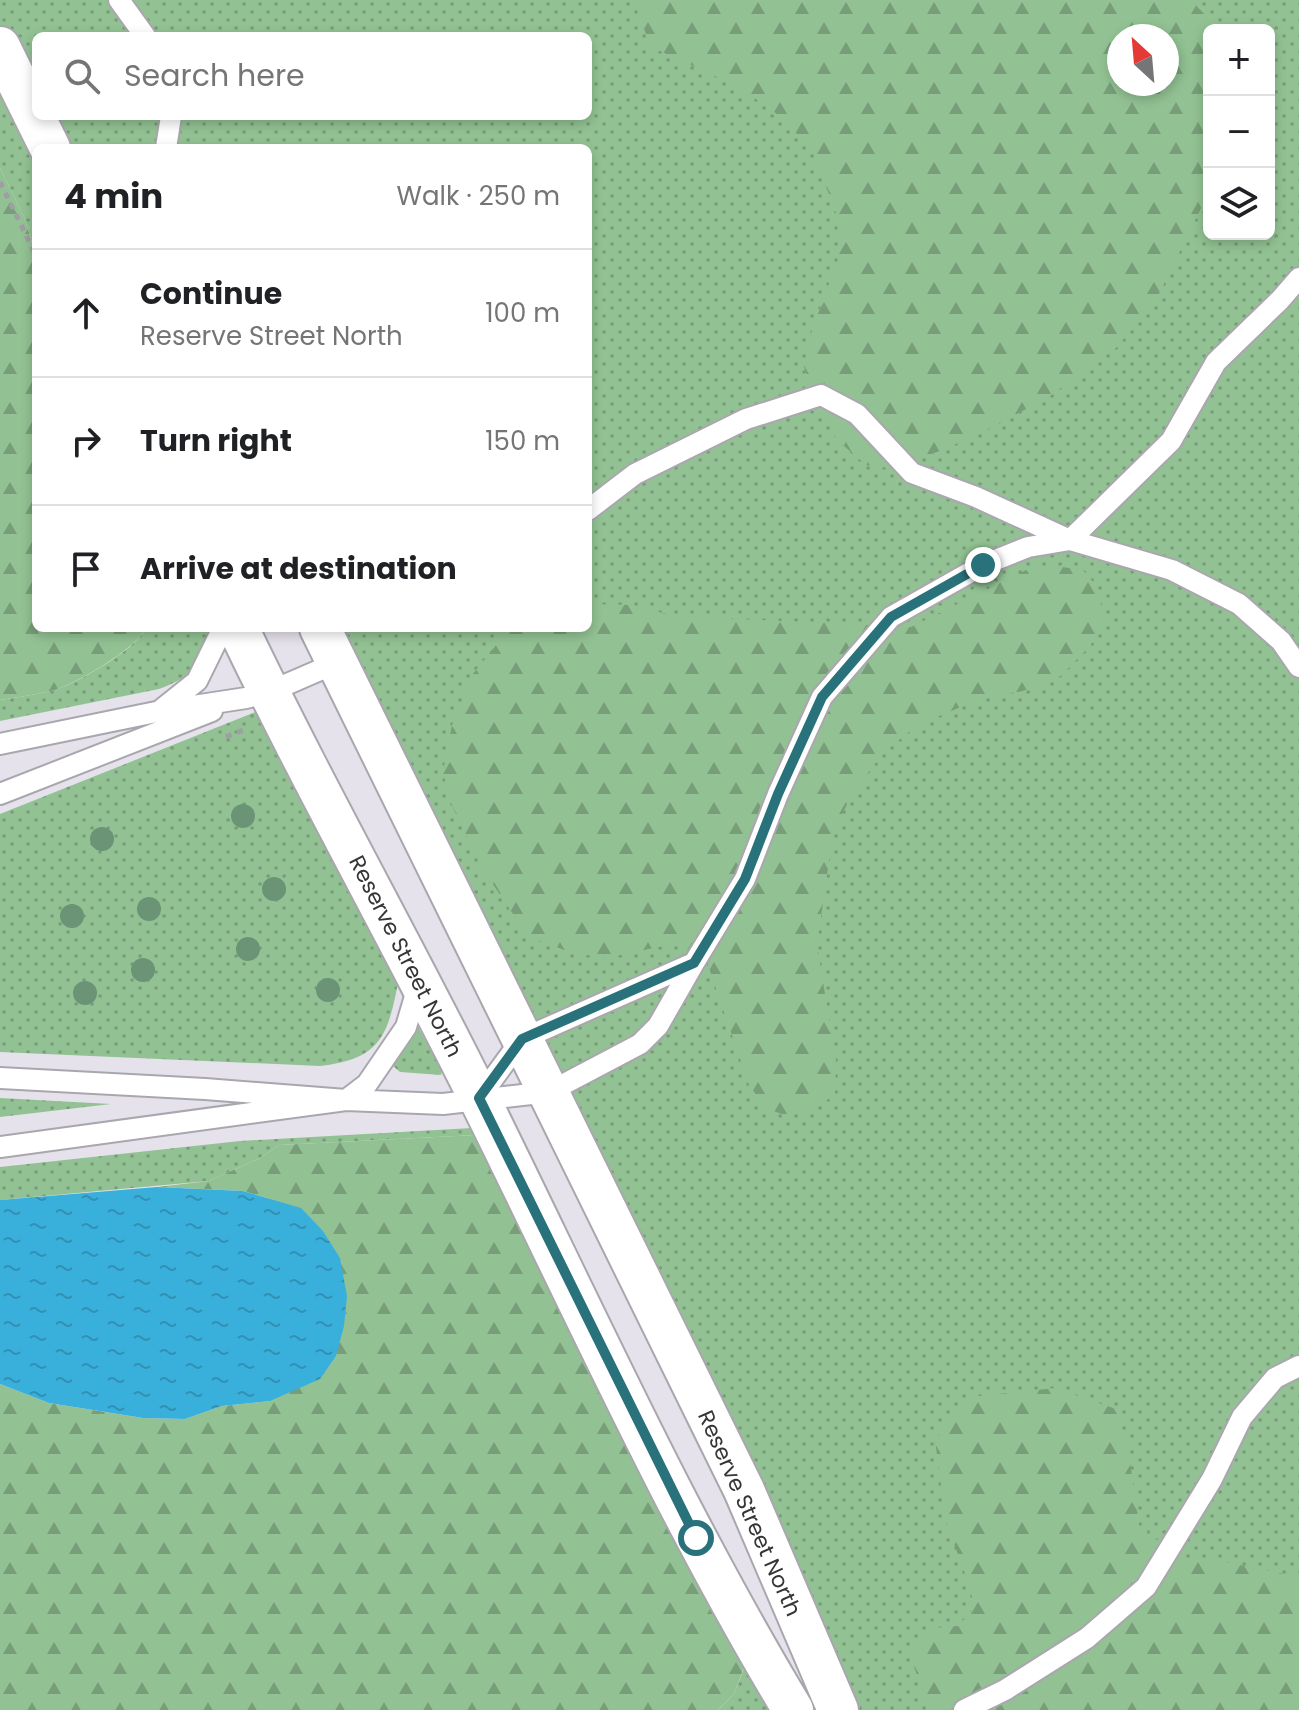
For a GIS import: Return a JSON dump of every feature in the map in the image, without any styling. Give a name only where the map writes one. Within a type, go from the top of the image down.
[{"type":"street","points":[[0,47],[32,112]]},
{"type":"street","points":[[36,120],[48,144]]},
{"type":"street","name":"Reserve Street North","points":[[239,632],[257,695],[420,979],[696,1538],[793,1710]]},
{"type":"street","name":"Reserve Street North","points":[[328,646],[744,1490],[838,1710]]},
{"type":"lane","points":[[119,0],[142,32]]},
{"type":"lane","points":[[167,144],[170,120]]},
{"type":"lane","points":[[0,1078],[443,1104],[549,1092],[640,1044],[658,1026],[745,879],[778,794],[822,697],[891,617],[983,565],[1028,547],[1070,540],[1171,441],[1216,362],[1299,278]]},
{"type":"lane","points":[[592,507],[635,474],[746,419],[821,395],[857,414],[912,473],[976,497],[1070,540],[1172,570],[1239,604],[1281,641],[1299,667]]},
{"type":"lane","points":[[161,711],[197,681],[221,632]]},
{"type":"lane","points":[[0,794],[257,695],[328,646]]},
{"type":"lane","points":[[0,744],[257,695]]},
{"type":"lane","points":[[479,1098],[522,1039],[694,963]]},
{"type":"lane","points":[[0,1147],[346,1100],[367,1084],[406,1027],[420,979]]},
{"type":"lane","points":[[964,1710],[1005,1690],[1087,1638],[1146,1587],[1212,1479],[1242,1417],[1275,1378],[1299,1366]]},
{"type":"path","points":[[0,182],[32,248]]},
{"type":"green space","points":[[0,0],[1299,0],[1299,1710],[838,1710],[322,632],[592,632],[592,144],[53,144],[43,120],[592,120],[592,32],[32,32],[32,96],[0,25]]},
{"type":"green space","points":[[633,0],[1191,0],[1210,24],[1203,24],[1203,204],[1156,300],[1116,348],[1053,394],[999,424],[943,450],[889,468],[866,465],[837,440],[821,413],[804,367],[810,336],[839,256],[837,216],[813,150],[777,114],[713,75],[651,47]]},
{"type":"green space","points":[[0,83],[32,151],[32,242],[24,217],[0,168]]},
{"type":"green space","points":[[0,168],[24,217],[32,242],[32,632],[143,632],[118,655],[74,682],[51,691],[0,700]]},
{"type":"green space","points":[[1055,566],[1083,570],[1097,587],[1105,622],[1090,646],[1061,676],[1023,691],[982,698],[918,725],[885,751],[853,792],[833,833],[817,945],[836,1061],[835,1095],[807,1112],[785,1115],[767,1109],[749,1085],[706,959],[672,944],[607,958],[573,953],[534,939],[517,920],[480,865],[450,801],[443,772],[452,725],[472,675],[505,634],[592,632],[592,604],[633,605],[674,616],[911,627],[1026,570]]},
{"type":"green space","points":[[143,632],[214,632],[195,666],[172,684],[0,721],[0,700],[61,688],[103,666]]},
{"type":"green space","points":[[268,707],[399,978],[391,1015],[379,1041],[357,1057],[320,1066],[0,1052],[0,814]]},
{"type":"green space","points":[[418,1027],[442,1070],[441,1075],[400,1072],[393,1066]]},
{"type":"green space","points":[[0,1098],[111,1104],[0,1117]]},
{"type":"green space","points":[[472,1128],[476,1135],[279,1145],[260,1158],[209,1181],[0,1200],[0,1167],[240,1141]]},
{"type":"green space","points":[[476,1135],[745,1665],[734,1694],[718,1710],[0,1710],[0,1384],[49,1403],[143,1418],[185,1419],[222,1406],[270,1401],[270,1199],[243,1191],[157,1187],[209,1181],[260,1158],[279,1145]]},
{"type":"green space","points":[[1055,1388],[1116,1409],[1128,1447],[1139,1525],[1181,1560],[1215,1560],[1299,1577],[1299,1710],[927,1710],[909,1648],[932,1628],[958,1626],[975,1607],[946,1522],[935,1440],[970,1397]]},
{"type":"green space","points":[[745,1666],[771,1710],[718,1710],[734,1694]]},
{"type":"water","points":[[157,1187],[243,1191],[301,1208],[323,1231],[340,1258],[347,1296],[344,1326],[336,1356],[320,1379],[270,1401],[222,1406],[185,1419],[143,1418],[49,1403],[0,1384],[0,1200]]},
{"type":"route","points":[[696,1538],[479,1098],[522,1039],[694,963],[745,879],[778,794],[822,697],[891,617],[983,565]]}]
